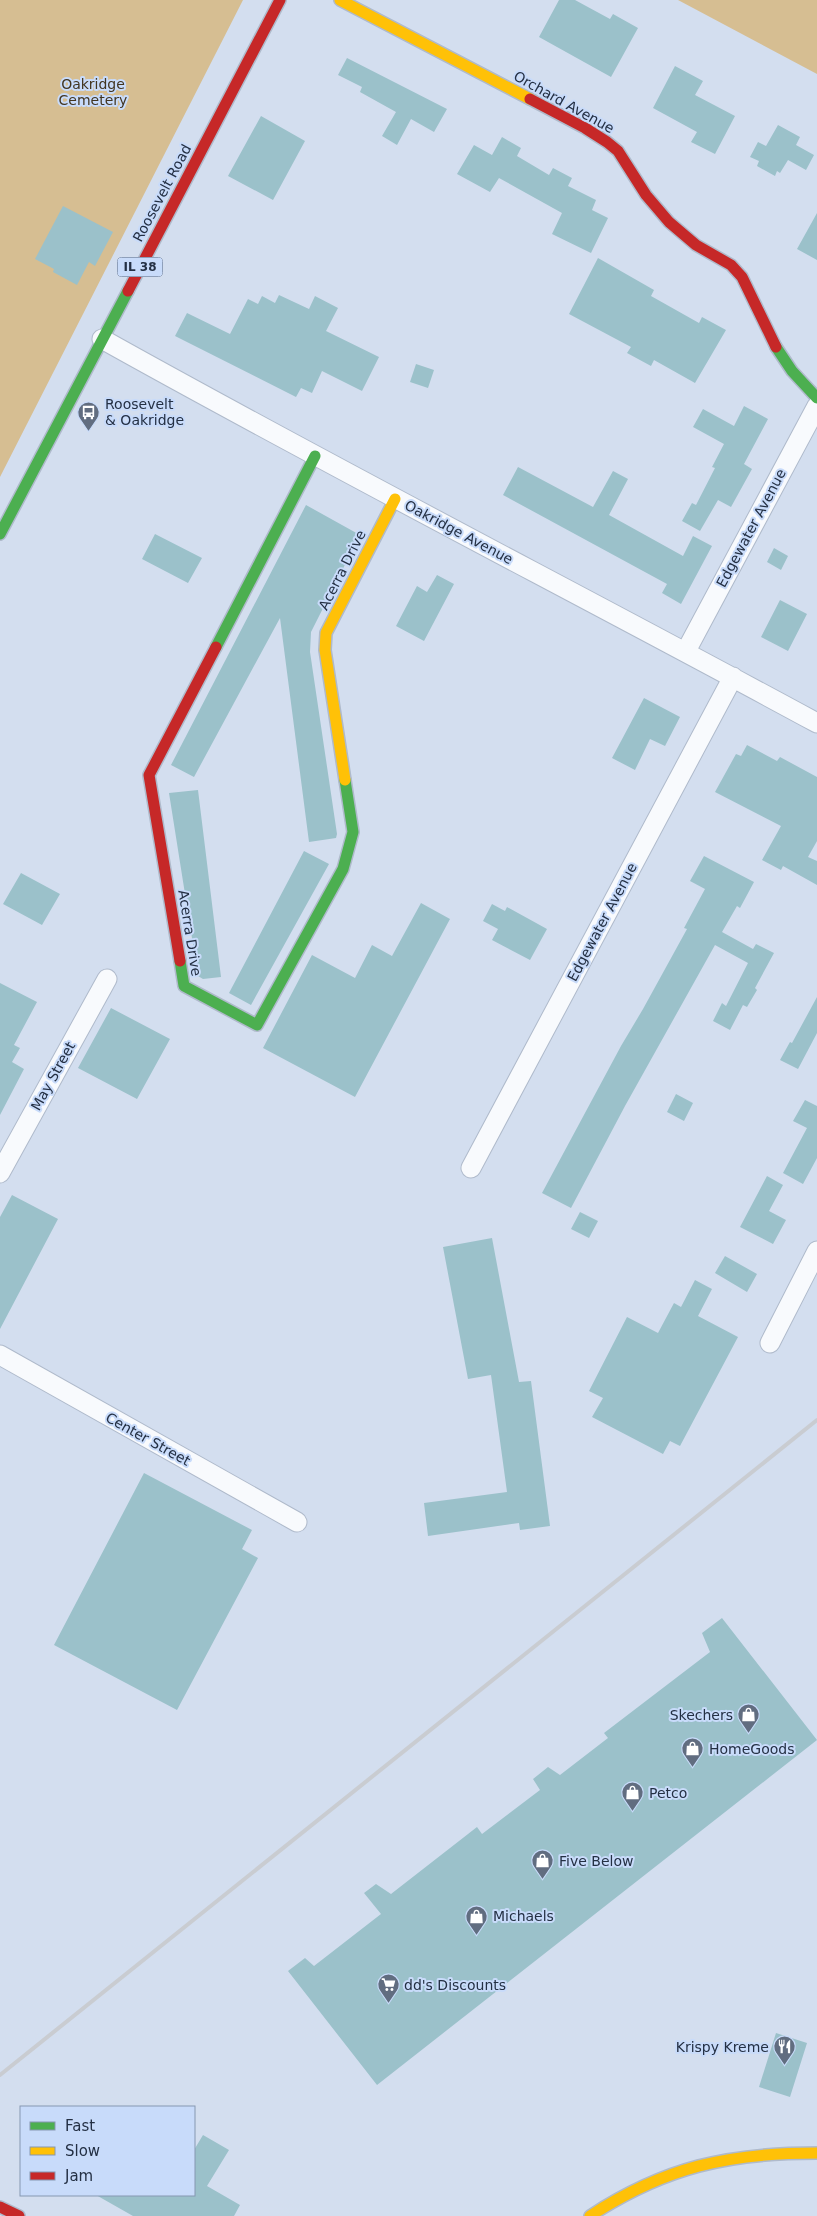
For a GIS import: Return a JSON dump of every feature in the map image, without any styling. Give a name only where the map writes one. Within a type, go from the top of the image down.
[{"type":"street","name":"Roosevelt Road","points":[[0,534],[280,0]]},
{"type":"street","name":"Orchard Avenue","points":[[340,0],[585,128],[614,147],[626,162],[655,208],[691,241],[723,260],[740,275],[750,291],[774,345],[804,386],[817,398]]},
{"type":"street","name":"Oakridge Avenue","points":[[102,339],[395,499],[686,651],[817,723]]},
{"type":"street","name":"Edgewater Avenue","points":[[686,651],[817,406]]},
{"type":"street","name":"Acerra Drive","points":[[315,456],[149,775],[184,986],[257,1025],[343,869],[353,832],[325,650],[326,633],[395,499]]},
{"type":"street","name":"Edgewater Avenue","points":[[471,1168],[732,677]]},
{"type":"street","name":"May Street","points":[[0,1173],[107,979]]},
{"type":"street","points":[[770,1343],[817,1251]]},
{"type":"street","name":"Center Street","points":[[0,1355],[297,1522]]},
{"type":"street","points":[[590,2216],[642,2184],[679,2170],[716,2161],[755,2155],[817,2153]]},
{"type":"street","points":[[0,2207],[19,2216]]},
{"type":"green space","name":"Oakridge Cemetery","points":[[0,0],[243,0],[0,477]]},
{"type":"green space","points":[[678,0],[817,0],[817,74]]},
{"type":"building","points":[[559,0],[575,0],[610,19],[613,14],[638,28],[611,77],[539,37]]},
{"type":"building","points":[[347,58],[447,109],[434,132],[411,119],[397,145],[382,136],[396,112],[360,92],[362,87],[338,75]]},
{"type":"building","points":[[675,66],[703,81],[695,95],[735,116],[715,154],[691,142],[697,132],[653,108]]},
{"type":"building","points":[[261,116],[305,141],[273,200],[228,176]]},
{"type":"building","points":[[778,125],[800,137],[796,145],[814,155],[806,170],[788,160],[780,173],[777,171],[775,176],[757,166],[759,161],[750,157],[758,142],[766,146]]},
{"type":"building","points":[[502,137],[521,148],[517,156],[549,175],[553,168],[572,178],[568,186],[596,200],[592,210],[608,218],[591,253],[552,234],[562,213],[499,178],[490,192],[457,174],[474,145],[492,155]]},
{"type":"building","points":[[63,206],[113,232],[95,266],[89,262],[77,285],[53,272],[54,269],[35,259]]},
{"type":"building","points":[[817,213],[817,260],[797,249]]},
{"type":"building","points":[[598,258],[654,290],[651,296],[699,323],[702,317],[726,330],[695,383],[654,360],[651,366],[627,353],[631,347],[569,314]]},
{"type":"building","points":[[279,295],[309,309],[315,296],[338,308],[326,331],[379,357],[362,391],[322,371],[312,393],[301,388],[296,397],[175,336],[187,313],[230,334],[248,299],[258,304],[262,296],[275,303]]},
{"type":"building","points":[[416,364],[434,370],[428,388],[410,382]]},
{"type":"building","points":[[744,406],[768,419],[744,464],[752,469],[731,507],[718,500],[700,531],[682,521],[692,503],[696,505],[715,468],[712,467],[724,444],[693,427],[703,409],[734,426]]},
{"type":"building","points":[[518,467],[593,507],[613,471],[628,479],[609,515],[683,556],[693,536],[712,546],[681,604],[662,593],[667,584],[503,495]]},
{"type":"building","points":[[306,505],[360,535],[311,632],[310,652],[337,834],[336,838],[309,842],[280,618],[194,777],[171,765]]},
{"type":"building","points":[[155,534],[202,558],[188,583],[142,559]]},
{"type":"building","points":[[774,548],[788,556],[781,570],[767,562]]},
{"type":"building","points":[[437,575],[454,584],[424,641],[396,626],[417,586],[427,592]]},
{"type":"building","points":[[780,600],[807,614],[788,651],[761,637]]},
{"type":"building","points":[[644,698],[680,717],[665,746],[650,739],[635,770],[612,758]]},
{"type":"building","points":[[747,745],[777,761],[780,757],[817,777],[817,841],[808,857],[817,861],[817,885],[783,866],[781,870],[762,860],[781,826],[715,792],[736,754],[741,756]]},
{"type":"building","points":[[198,790],[221,977],[203,979],[198,976],[169,793]]},
{"type":"building","points":[[304,851],[329,864],[251,1005],[229,993]]},
{"type":"building","points":[[704,856],[754,882],[740,908],[737,906],[722,932],[753,949],[756,944],[774,953],[755,988],[757,990],[747,1007],[743,1005],[730,1030],[713,1021],[722,1003],[726,1006],[748,963],[715,945],[625,1106],[571,1208],[542,1193],[621,1046],[687,929],[684,928],[705,889],[690,881]]},
{"type":"building","points":[[21,873],[60,894],[42,925],[3,904]]},
{"type":"building","points":[[421,903],[450,919],[355,1097],[263,1048],[312,955],[355,978],[372,945],[392,956]]},
{"type":"building","points":[[492,904],[505,911],[507,907],[547,929],[530,960],[492,940],[498,929],[483,921]]},
{"type":"building","points":[[0,983],[37,1002],[14,1045],[20,1048],[12,1062],[24,1069],[0,1115]]},
{"type":"building","points":[[817,997],[817,1033],[798,1069],[780,1060],[790,1042],[792,1043]]},
{"type":"building","points":[[111,1008],[170,1039],[137,1099],[78,1068]]},
{"type":"building","points":[[676,1094],[693,1103],[684,1121],[667,1112]]},
{"type":"building","points":[[805,1100],[817,1106],[817,1158],[803,1184],[783,1173],[807,1128],[793,1121]]},
{"type":"building","points":[[767,1176],[783,1185],[769,1211],[786,1220],[773,1244],[740,1227]]},
{"type":"building","points":[[12,1195],[58,1219],[0,1329],[0,1217]]},
{"type":"building","points":[[580,1212],[598,1221],[589,1238],[571,1229]]},
{"type":"building","points":[[492,1238],[519,1382],[531,1381],[550,1526],[520,1530],[519,1523],[428,1536],[424,1503],[507,1492],[491,1375],[468,1379],[443,1247]]},
{"type":"building","points":[[725,1256],[757,1274],[747,1292],[715,1273]]},
{"type":"building","points":[[695,1280],[712,1289],[698,1316],[738,1337],[680,1446],[670,1441],[663,1454],[592,1417],[603,1398],[589,1391],[627,1317],[658,1333],[674,1303],[681,1307]]},
{"type":"building","points":[[144,1473],[252,1530],[242,1549],[258,1558],[177,1710],[54,1645]]},
{"type":"building","points":[[722,1618],[817,1740],[377,2085],[288,1971],[305,1958],[314,1966],[381,1914],[364,1893],[376,1884],[391,1894],[477,1827],[482,1834],[540,1790],[533,1779],[548,1767],[560,1775],[608,1738],[604,1733],[710,1652],[702,1633]]},
{"type":"building","points":[[776,2033],[807,2043],[790,2097],[759,2087]]},
{"type":"building","points":[[203,2135],[229,2150],[207,2186],[240,2205],[234,2216],[133,2216],[98,2196],[195,2196],[195,2148]]},
{"type":"railway","points":[[0,2075],[817,1420]]},
{"type":"traffic: fast","points":[[0,534],[128,291]]},
{"type":"traffic: fast","points":[[776,347],[792,371],[817,398]]},
{"type":"traffic: fast","points":[[216,647],[315,456]]},
{"type":"traffic: fast","points":[[180,961],[184,986],[257,1025],[343,869],[353,832],[345,780]]},
{"type":"traffic: slow","points":[[340,0],[530,99]]},
{"type":"traffic: slow","points":[[345,780],[325,650],[326,633],[395,499]]},
{"type":"traffic: slow","points":[[590,2216],[645,2185],[698,2166],[755,2156],[817,2153]]},
{"type":"traffic: jam","points":[[128,291],[280,0]]},
{"type":"traffic: jam","points":[[530,99],[585,128],[618,151],[646,195],[669,222],[696,245],[731,265],[742,277],[776,347]]},
{"type":"traffic: jam","points":[[180,961],[149,775],[216,647]]},
{"type":"traffic: jam","points":[[0,2207],[19,2216]]},
{"type":"place","name":"Roosevelt & Oakridge","points":[[89,431]]},
{"type":"place","name":"Skechers","points":[[749,1734]]},
{"type":"place","name":"HomeGoods","points":[[693,1768]]},
{"type":"place","name":"Petco","points":[[633,1812]]},
{"type":"place","name":"Five Below","points":[[543,1880]]},
{"type":"place","name":"Michaels","points":[[477,1935]]},
{"type":"place","name":"dd's Discounts","points":[[388,2004]]},
{"type":"place","name":"Krispy Kreme","points":[[785,2066]]}]
